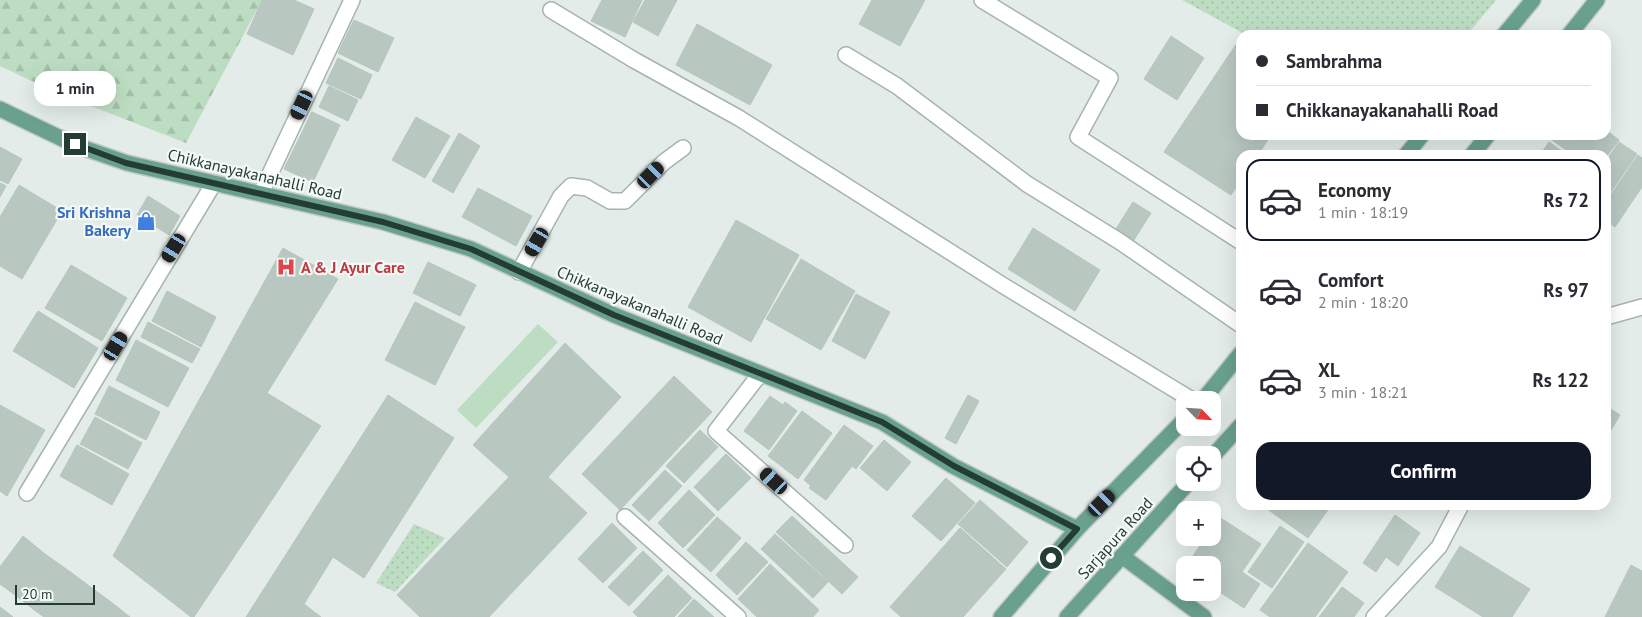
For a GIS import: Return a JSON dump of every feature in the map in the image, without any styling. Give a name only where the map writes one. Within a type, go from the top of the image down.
[{"type":"main road","points":[[1508,30],[1533,0]]},
{"type":"main road","points":[[1573,30],[1598,0]]},
{"type":"main road","name":"Chikkanayakanahalli Road","points":[[0,109],[75,144],[126,163],[401,227],[471,249],[614,315],[882,422],[954,466],[1077,529]]},
{"type":"main road","points":[[1410,150],[1418,140]]},
{"type":"main road","points":[[1476,150],[1484,140]]},
{"type":"main road","points":[[1210,391],[1236,359]]},
{"type":"main road","name":"Sarjapura Road","points":[[1001,617],[1077,529],[1176,428]]},
{"type":"main road","points":[[1221,447],[1236,431]]},
{"type":"main road","name":"Sarjapura Road","points":[[1067,617],[1181,491]]},
{"type":"main road","points":[[1122,556],[1204,617]]},
{"type":"street","points":[[261,193],[352,0]]},
{"type":"street","points":[[982,0],[1110,78],[1078,137],[1236,239]]},
{"type":"street","points":[[552,10],[634,60],[739,118],[1004,286],[1177,391]]},
{"type":"street","points":[[846,55],[897,86],[1027,184],[1119,241],[1236,322]]},
{"type":"street","points":[[519,272],[560,196],[571,186],[587,188],[610,201],[625,201],[664,162],[683,148]]},
{"type":"street","points":[[27,493],[214,183]]},
{"type":"street","points":[[1611,316],[1642,307]]},
{"type":"street","points":[[760,374],[716,431],[845,545]]},
{"type":"street","points":[[1374,617],[1440,547],[1459,510]]},
{"type":"street","points":[[625,516],[738,617]]},
{"type":"green space","points":[[0,0],[262,0],[186,143],[55,92],[0,66]]},
{"type":"green space","points":[[1182,0],[1496,0],[1471,30],[1237,30]]},
{"type":"green space","points":[[538,324],[558,342],[476,428],[457,410]]},
{"type":"green space","points":[[414,524],[445,538],[395,592],[376,583]]},
{"type":"building","points":[[262,0],[294,0],[314,9],[293,55],[247,34]]},
{"type":"building","points":[[602,0],[642,0],[625,37],[591,21]]},
{"type":"building","points":[[645,0],[677,0],[658,36],[633,22]]},
{"type":"building","points":[[872,0],[925,0],[900,46],[859,24]]},
{"type":"building","points":[[354,20],[394,38],[378,72],[338,53]]},
{"type":"building","points":[[697,24],[772,65],[750,105],[676,65]]},
{"type":"building","points":[[1171,36],[1204,58],[1177,100],[1144,79]]},
{"type":"building","points":[[1236,44],[1236,140],[1268,140],[1261,150],[1236,150],[1236,188],[1231,195],[1164,152]]},
{"type":"building","points":[[338,58],[372,75],[361,99],[326,83]]},
{"type":"building","points":[[329,86],[358,100],[348,121],[319,107]]},
{"type":"building","points":[[312,112],[340,125],[313,182],[284,169]]},
{"type":"building","points":[[416,117],[450,136],[425,178],[392,160]]},
{"type":"building","points":[[459,133],[480,146],[453,193],[432,181]]},
{"type":"building","points":[[1611,134],[1619,140],[1611,150],[1566,150],[1552,140],[1611,140]]},
{"type":"building","points":[[1549,142],[1560,150],[1543,150]]},
{"type":"building","points":[[1619,142],[1637,154],[1611,192],[1611,154]]},
{"type":"building","points":[[0,147],[22,159],[8,184],[0,180]]},
{"type":"building","points":[[1638,155],[1642,158],[1642,187],[1615,227],[1611,224],[1611,195]]},
{"type":"building","points":[[0,183],[6,186],[0,197]]},
{"type":"building","points":[[19,185],[62,211],[22,279],[0,266],[0,217]]},
{"type":"building","points":[[478,188],[532,216],[516,246],[462,217]]},
{"type":"building","points":[[148,196],[180,216],[169,235],[137,215]]},
{"type":"building","points":[[1133,202],[1151,213],[1132,243],[1114,232]]},
{"type":"building","points":[[736,220],[799,255],[751,342],[688,307]]},
{"type":"building","points":[[1033,228],[1100,270],[1075,311],[1008,269]]},
{"type":"building","points":[[283,248],[338,279],[267,393],[321,426],[194,617],[191,617],[113,556]]},
{"type":"building","points":[[801,259],[855,291],[821,350],[766,319]]},
{"type":"building","points":[[428,262],[476,285],[460,316],[413,293]]},
{"type":"building","points":[[71,265],[127,298],[102,341],[45,308]]},
{"type":"building","points":[[167,291],[216,317],[201,347],[152,321]]},
{"type":"building","points":[[856,294],[890,312],[865,359],[832,341]]},
{"type":"building","points":[[415,302],[465,327],[435,385],[385,360]]},
{"type":"building","points":[[38,311],[98,348],[74,388],[13,351]]},
{"type":"building","points":[[148,322],[200,349],[192,363],[141,337]]},
{"type":"building","points":[[136,340],[189,368],[168,407],[116,380]]},
{"type":"building","points":[[565,343],[621,397],[548,477],[587,513],[489,617],[420,617],[397,595],[509,477],[473,445]]},
{"type":"building","points":[[674,376],[712,412],[620,510],[582,474]]},
{"type":"building","points":[[109,386],[160,412],[146,440],[95,414]]},
{"type":"building","points":[[388,395],[454,438],[364,578],[333,557],[304,604],[321,617],[246,617]]},
{"type":"building","points":[[968,395],[979,401],[956,444],[945,438]]},
{"type":"building","points":[[770,396],[783,405],[785,402],[797,411],[769,450],[744,431]]},
{"type":"building","points":[[0,405],[45,430],[7,496],[0,491]]},
{"type":"building","points":[[1611,409],[1620,415],[1611,430]]},
{"type":"building","points":[[802,411],[832,433],[798,479],[768,456]]},
{"type":"building","points":[[95,417],[142,443],[128,469],[80,444]]},
{"type":"building","points":[[844,425],[873,446],[856,469],[852,466],[826,500],[809,488],[811,486],[804,480]]},
{"type":"building","points":[[700,430],[718,447],[684,483],[666,466]]},
{"type":"building","points":[[884,440],[911,462],[887,491],[860,468]]},
{"type":"building","points":[[77,445],[129,474],[112,505],[60,476]]},
{"type":"building","points":[[726,454],[751,478],[718,511],[694,487]]},
{"type":"building","points":[[665,470],[682,486],[649,521],[632,505]]},
{"type":"building","points":[[946,478],[975,503],[941,541],[912,516]]},
{"type":"building","points":[[689,490],[715,515],[683,548],[658,523]]},
{"type":"building","points":[[980,500],[1028,542],[1007,567],[958,524]]},
{"type":"building","points":[[1269,510],[1328,510],[1308,538]]},
{"type":"building","points":[[1395,515],[1420,533],[1398,566],[1386,557],[1376,572],[1363,563]]},
{"type":"building","points":[[792,516],[858,577],[842,594],[776,532]]},
{"type":"building","points":[[717,517],[741,538],[711,572],[687,550]]},
{"type":"building","points":[[1221,518],[1261,544],[1242,572],[1260,584],[1244,608],[1221,593],[1221,556],[1193,556],[1200,546],[1221,546]]},
{"type":"building","points":[[612,523],[637,548],[603,583],[578,559]]},
{"type":"building","points":[[1280,526],[1304,542],[1272,588],[1248,572]]},
{"type":"building","points":[[960,528],[1006,569],[963,617],[901,617],[890,607]]},
{"type":"building","points":[[775,534],[828,582],[813,598],[761,549]]},
{"type":"building","points":[[23,536],[45,554],[15,595],[0,584],[0,567]]},
{"type":"building","points":[[746,542],[768,562],[737,595],[716,575]]},
{"type":"building","points":[[1308,543],[1348,572],[1315,617],[1270,617],[1260,610]]},
{"type":"building","points":[[1460,546],[1530,589],[1512,617],[1483,617],[1435,587]]},
{"type":"building","points":[[643,551],[663,570],[629,606],[608,587]]},
{"type":"building","points":[[45,554],[69,571],[37,612],[15,595]]},
{"type":"building","points":[[770,564],[819,610],[813,617],[757,617],[738,599]]},
{"type":"building","points":[[1631,565],[1642,571],[1642,617],[1605,617]]},
{"type":"building","points":[[69,571],[92,588],[70,617],[44,617],[37,612]]},
{"type":"building","points":[[668,575],[692,598],[674,617],[638,617],[633,612]]},
{"type":"building","points":[[1342,587],[1364,603],[1354,617],[1319,617]]},
{"type":"building","points":[[92,588],[115,605],[106,617],[70,617]]},
{"type":"building","points":[[694,599],[714,617],[678,617]]},
{"type":"building","points":[[115,605],[130,617],[106,617]]},
{"type":"building","points":[[0,607],[13,617],[0,617]]},
{"type":"place","name":"Sri Krishna Bakery","points":[[146,221]]},
{"type":"place","name":"A & J Ayur Care","points":[[286,267]]},
{"type":"route","points":[[75,144],[126,163],[383,222],[471,249],[614,315],[882,422],[954,466],[1077,529],[1051,558]]}]
